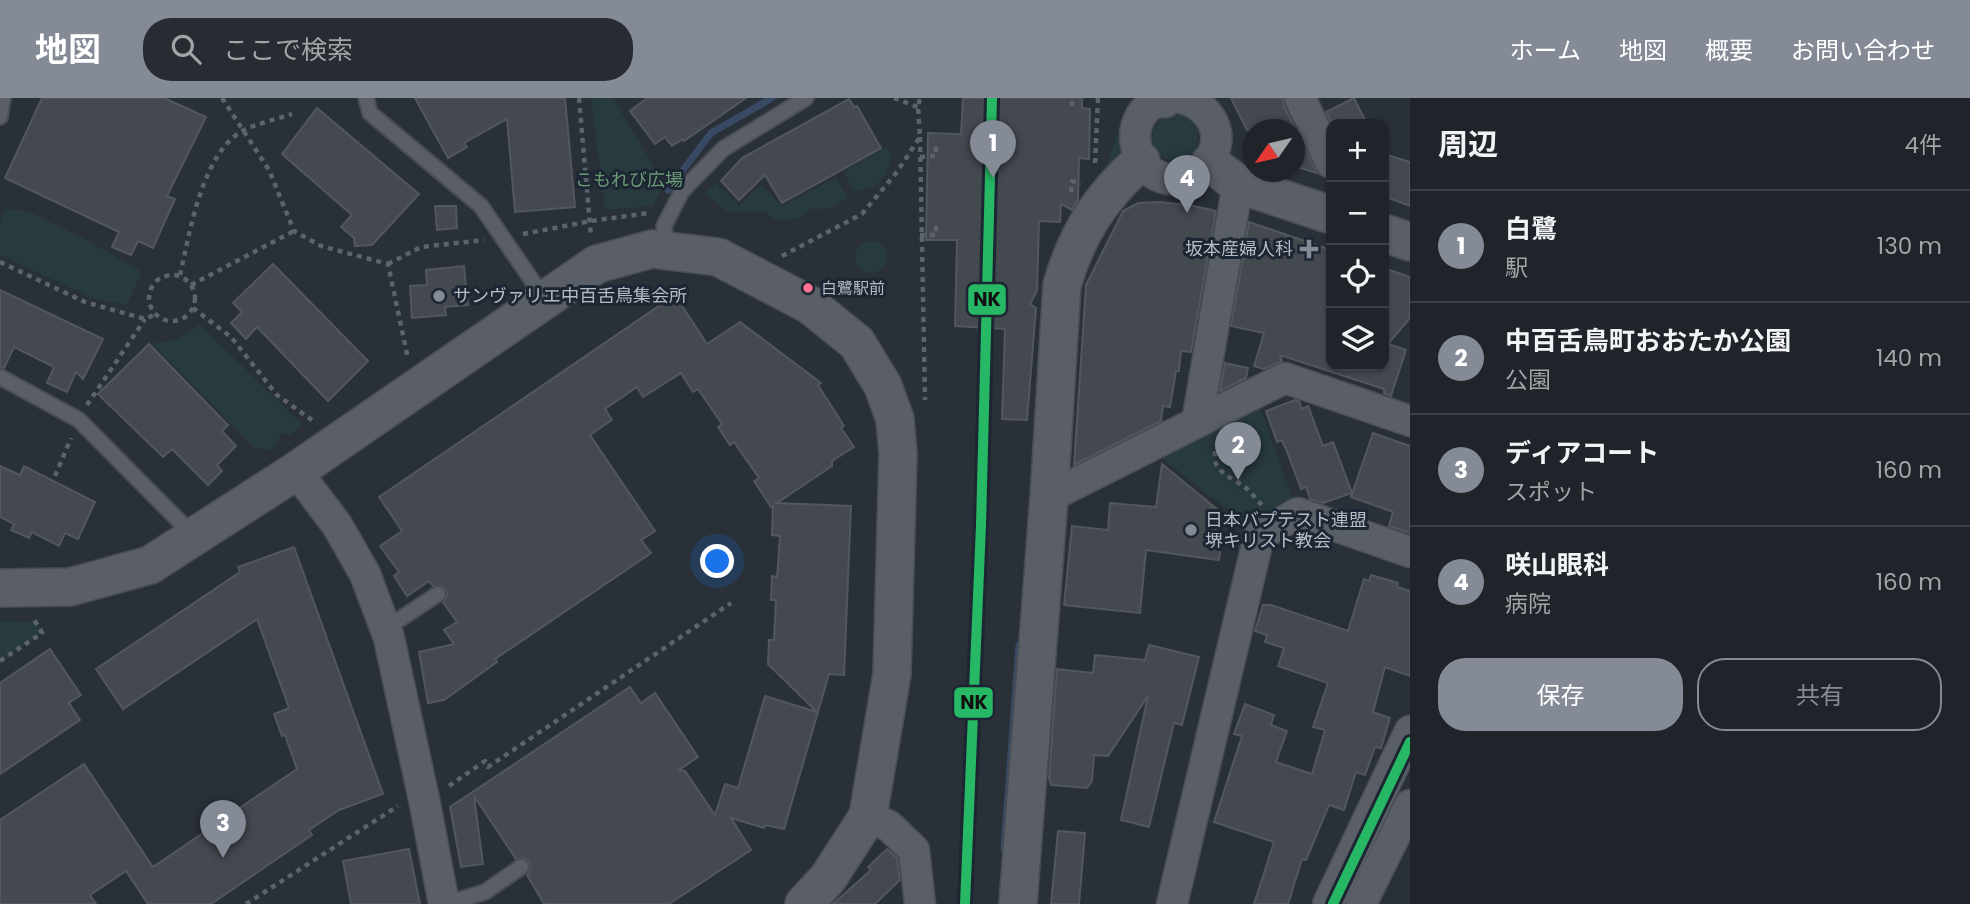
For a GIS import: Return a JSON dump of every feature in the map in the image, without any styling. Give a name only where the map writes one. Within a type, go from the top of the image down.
[{"type":"street","points":[[1170,98],[1152,104],[1143,113],[1136,125],[1134,138],[1141,161],[1149,170],[1170,179],[1194,175],[1210,163],[1216,146],[1216,132],[1203,108],[1181,98]]},
{"type":"street","points":[[1300,98],[1326,153]]},
{"type":"street","points":[[1018,904],[1062,285],[1070,259],[1087,223],[1123,177],[1141,161]]},
{"type":"street","points":[[1210,163],[1238,184],[1326,213]]},
{"type":"street","points":[[1197,422],[1238,184]]},
{"type":"street","points":[[1389,235],[1410,242]]},
{"type":"street","points":[[0,588],[70,587],[150,565],[296,471],[597,264],[652,249],[718,257],[810,305],[857,343],[883,386],[895,419],[898,454],[892,674],[868,816],[828,878],[804,904]]},
{"type":"street","points":[[1049,497],[1285,377],[1410,421]]},
{"type":"street","points":[[296,471],[337,525],[365,574],[385,629],[415,803],[444,904]]},
{"type":"street","points":[[1172,904],[1259,536],[1298,513],[1410,552]]},
{"type":"street","points":[[1328,904],[1410,731]]},
{"type":"street","points":[[1361,904],[1407,817],[1373,810]]},
{"type":"street","points":[[868,816],[889,826],[914,850],[917,901]]},
{"type":"lane","points":[[0,117],[3,98]]},
{"type":"lane","points":[[366,98],[370,113],[481,206],[544,298]]},
{"type":"lane","points":[[667,251],[664,226],[682,191],[723,149],[806,98]]},
{"type":"lane","points":[[0,377],[79,420],[194,536]]},
{"type":"lane","points":[[385,629],[438,594]]},
{"type":"lane","points":[[444,904],[485,892],[521,867]]},
{"type":"path","points":[[579,98],[592,246]]},
{"type":"path","points":[[894,98],[918,107]]},
{"type":"path","points":[[920,98],[920,235],[925,400]]},
{"type":"path","points":[[1072,98],[1072,106]]},
{"type":"path","points":[[1092,172],[1097,159],[1098,98]]},
{"type":"path","points":[[226,100],[270,170],[294,231],[321,246],[387,264],[411,370]]},
{"type":"path","points":[[180,275],[198,193],[225,145],[244,130],[292,114]]},
{"type":"path","points":[[782,256],[862,214],[897,172],[920,137]]},
{"type":"path","points":[[920,157],[936,156],[936,145]]},
{"type":"path","points":[[920,235],[936,235],[936,226]]},
{"type":"path","points":[[191,285],[294,231]]},
{"type":"path","points":[[0,262],[85,302],[145,319]]},
{"type":"path","points":[[165,275],[180,275],[191,285],[195,296],[193,308],[182,319],[166,321],[154,315],[148,298],[152,283],[165,275]]},
{"type":"path","points":[[193,308],[231,337],[276,395],[321,429]]},
{"type":"path","points":[[55,476],[79,420],[145,319],[154,315]]},
{"type":"path","points":[[1224,438],[1217,443],[1215,456],[1218,469],[1231,481],[1246,488],[1278,525]]},
{"type":"path","points":[[246,904],[485,761],[488,767],[731,603]]},
{"type":"path","points":[[0,660],[42,633],[32,616]]},
{"type":"green space","name":"こもれび広場","points":[[591,98],[613,98],[664,184],[653,206],[605,210]]},
{"type":"green space","points":[[1175,115],[1192,121],[1198,138],[1192,155],[1175,161],[1158,155],[1152,138],[1158,121]]},
{"type":"green space","points":[[1117,135],[1120,136],[1120,155],[1116,164],[1102,177]]},
{"type":"green space","points":[[886,147],[892,157],[885,176],[874,187],[854,191],[843,172]]},
{"type":"green space","points":[[836,177],[848,198],[827,208],[813,208],[797,219],[773,219],[765,212],[727,211],[705,193],[716,183],[739,206],[761,185],[782,206]]},
{"type":"green space","points":[[4,209],[28,211],[89,241],[142,272],[127,305],[95,299],[0,255],[0,223]]},
{"type":"green space","points":[[871,241],[883,245],[887,257],[883,269],[871,273],[859,269],[855,257],[859,245]]},
{"type":"green space","points":[[199,324],[302,424],[291,435],[282,433],[271,450],[254,448],[152,343],[178,338]]},
{"type":"green space","points":[[1260,408],[1294,502],[1249,527],[1162,458]]},
{"type":"green space","points":[[0,621],[36,622],[42,633],[0,661]]},
{"type":"building","points":[[42,98],[164,98],[206,117],[167,196],[175,199],[153,248],[138,241],[131,255],[112,247],[119,232],[5,178]]},
{"type":"building","points":[[415,98],[565,98],[575,207],[515,212],[507,119],[464,143],[467,147],[448,158]]},
{"type":"building","points":[[647,98],[746,98],[684,141],[683,139],[672,146],[665,137],[655,144],[630,111]]},
{"type":"building","points":[[963,98],[1082,98],[1082,108],[1090,109],[1089,159],[1079,158],[1078,200],[1072,210],[1061,204],[1060,222],[1039,221],[1037,291],[1030,304],[1036,308],[1027,420],[1002,419],[1005,329],[955,326],[957,240],[926,240],[928,133],[961,134]]},
{"type":"building","points":[[1231,98],[1283,98],[1290,119],[1242,119]]},
{"type":"building","points":[[1354,98],[1364,119],[1330,119],[1326,112]]},
{"type":"building","points":[[849,99],[854,107],[857,106],[881,148],[782,203],[765,175],[739,200],[721,181],[742,158]]},
{"type":"building","points":[[317,108],[419,194],[372,245],[355,246],[354,238],[341,227],[352,215],[282,154]]},
{"type":"building","points":[[1305,149],[1317,173],[1305,169]]},
{"type":"building","points":[[1389,156],[1410,162],[1410,206],[1389,198]]},
{"type":"building","points":[[1159,202],[1216,211],[1191,352],[1181,351],[1170,407],[1163,406],[1161,421],[1074,465],[1086,285],[1123,211],[1138,203]]},
{"type":"building","points":[[435,206],[456,206],[457,228],[437,230]]},
{"type":"building","points":[[1249,222],[1326,248],[1326,370],[1280,355],[1282,361],[1264,369],[1254,366],[1264,333],[1231,326]]},
{"type":"building","points":[[273,264],[368,361],[328,401],[257,327],[246,339],[231,323],[242,312],[233,303]]},
{"type":"building","name":"サンヴァリエ中百舌鳥集会所","points":[[464,266],[468,305],[445,307],[446,315],[412,318],[410,286],[427,285],[426,270]]},
{"type":"building","points":[[1389,270],[1410,277],[1410,318],[1389,343]]},
{"type":"building","points":[[0,290],[103,339],[83,379],[76,372],[67,392],[47,383],[54,367],[14,347],[4,368],[0,367]]},
{"type":"building","points":[[675,295],[707,344],[740,322],[821,383],[818,385],[854,447],[832,461],[832,466],[777,503],[851,506],[844,675],[829,674],[784,829],[765,825],[764,828],[731,818],[751,850],[669,904],[544,904],[527,875],[530,870],[529,862],[524,858],[516,859],[474,796],[483,864],[461,867],[450,807],[630,687],[641,703],[655,693],[698,757],[679,770],[685,771],[715,815],[725,784],[738,788],[765,696],[817,712],[768,664],[769,640],[774,640],[776,600],[771,600],[772,576],[777,577],[780,536],[772,535],[773,506],[771,507],[754,481],[759,478],[734,442],[730,445],[718,427],[722,424],[698,389],[693,392],[681,373],[643,397],[637,387],[605,409],[612,420],[590,435],[655,531],[641,540],[651,553],[495,659],[497,662],[444,700],[428,703],[419,652],[454,644],[444,630],[457,622],[443,602],[448,594],[443,586],[433,586],[429,581],[407,596],[394,576],[399,572],[380,546],[402,531],[379,497]]},
{"type":"building","points":[[149,344],[228,425],[222,431],[236,446],[217,465],[222,471],[208,485],[172,449],[163,457],[98,394]]},
{"type":"building","points":[[1389,344],[1406,350],[1391,396],[1384,393],[1384,389],[1329,371],[1389,371]]},
{"type":"building","points":[[1225,363],[1248,368],[1246,378],[1220,391]]},
{"type":"building","points":[[1295,400],[1299,401],[1302,409],[1308,406],[1323,446],[1333,442],[1352,493],[1323,503],[1310,499],[1306,487],[1301,489],[1282,440],[1277,442],[1266,411]]},
{"type":"building","points":[[1373,433],[1410,446],[1410,533],[1389,526],[1393,512],[1351,497]]},
{"type":"building","points":[[1162,464],[1218,510],[1216,530],[1223,531],[1219,560],[1146,550],[1140,613],[1064,605],[1072,526],[1108,530],[1110,503],[1156,507]]},
{"type":"building","points":[[0,466],[20,475],[24,466],[95,502],[78,539],[65,533],[59,546],[32,532],[29,538],[11,530],[14,524],[0,517]]},
{"type":"building","points":[[294,547],[383,794],[339,810],[309,830],[312,835],[211,904],[148,904],[126,871],[90,895],[96,904],[0,904],[0,820],[84,764],[153,867],[297,769],[274,714],[289,708],[257,619],[123,709],[96,669],[240,572],[238,567]]},
{"type":"building","points":[[1371,575],[1398,583],[1397,587],[1410,591],[1410,676],[1385,667],[1373,712],[1390,718],[1381,748],[1375,747],[1365,775],[1356,772],[1344,810],[1329,805],[1306,860],[1302,859],[1288,904],[1254,904],[1274,842],[1214,822],[1242,736],[1234,734],[1245,704],[1274,715],[1271,725],[1287,731],[1276,762],[1312,774],[1325,730],[1313,727],[1328,683],[1278,666],[1284,648],[1265,642],[1267,635],[1255,631],[1263,605],[1271,605],[1348,631],[1364,579],[1369,581]]},
{"type":"building","points":[[1149,645],[1199,657],[1182,725],[1174,723],[1149,827],[1121,820],[1148,696],[1108,756],[1094,755],[1092,781],[1087,788],[1051,785],[1049,778],[1057,669],[1093,673],[1095,655],[1145,660]]},
{"type":"building","points":[[50,649],[81,695],[69,703],[80,720],[0,774],[0,683]]},
{"type":"building","points":[[1058,831],[1085,833],[1079,904],[1051,904]]},
{"type":"building","points":[[409,849],[420,904],[351,904],[343,861]]},
{"type":"building","points":[[887,849],[897,858],[900,880],[875,904],[833,904],[871,870],[868,867]]},
{"type":"waterway","points":[[668,190],[711,133],[772,98]]},
{"type":"waterway","points":[[1004,849],[1019,645]]},
{"type":"transit line","name":"NK","points":[[965,904],[981,525],[992,98]]},
{"type":"transit line","name":"NK","points":[[1333,904],[1410,742]]},
{"type":"place","name":"白鷺","points":[[993,178]]},
{"type":"place","name":"咲山眼科","points":[[1187,213]]},
{"type":"place","name":"坂本産婦人科","points":[[1309,249]]},
{"type":"place","name":"白鷺駅前","points":[[808,288]]},
{"type":"place","name":"サンヴァリエ中百舌鳥集会所","points":[[439,296]]},
{"type":"place","name":"中百舌鳥町おおたか公園","points":[[1238,480]]},
{"type":"place","name":"日本バプテスト連盟 堺キリスト教会","points":[[1191,530]]},
{"type":"place","name":"ディアコート","points":[[223,858]]}]
